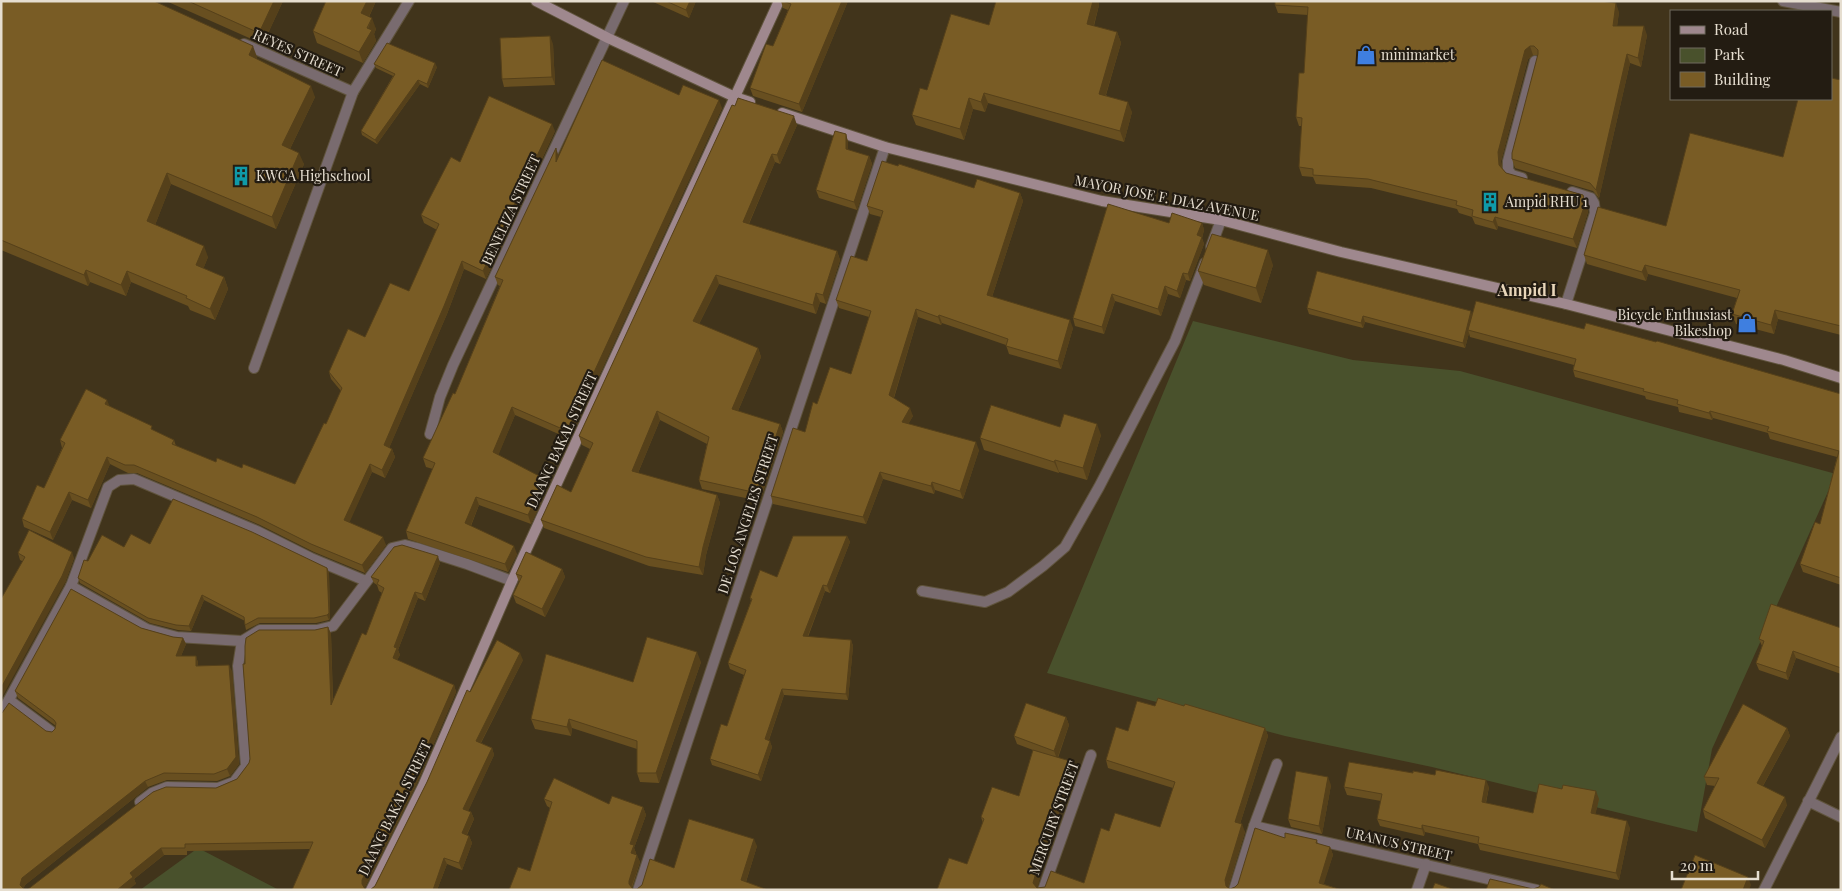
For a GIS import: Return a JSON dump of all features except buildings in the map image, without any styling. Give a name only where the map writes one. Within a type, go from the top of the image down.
[{"type":"street","points":[[254,368],[352,92],[409,1]]},
{"type":"street","name":"MAYOR JOSE F. DIAZ AVENUE","points":[[536,1],[608,38],[735,97],[885,147],[1102,201],[1221,220],[1342,252],[1566,304],[1784,360],[1841,378]]},
{"type":"street","name":"BENELIZA STREET","points":[[430,434],[440,397],[453,365],[624,1]]},
{"type":"street","name":"DAANG BAKAL STREET","points":[[371,890],[423,786],[512,581],[779,1]]},
{"type":"street","points":[[1784,1],[1831,10]]},
{"type":"street","name":"REYES STREET","points":[[238,41],[352,92]]},
{"type":"street","points":[[1535,61],[1508,161],[1508,170],[1512,175],[1536,182]]},
{"type":"street","name":"DE LOS ANGELES STREET","points":[[638,890],[885,147]]},
{"type":"street","points":[[1564,190],[1591,198],[1594,203],[1594,214],[1566,304]]},
{"type":"street","points":[[922,591],[985,602],[1008,592],[1065,547],[1099,487],[1175,341],[1221,220]]},
{"type":"street","points":[[1,714],[71,586],[108,487],[120,480],[134,479],[257,531],[310,558],[366,581]]},
{"type":"street","points":[[71,586],[147,629],[177,637],[242,641],[260,630],[317,630],[333,626],[392,548],[405,545],[458,561],[512,581]]},
{"type":"street","points":[[129,811],[152,793],[166,787],[218,788],[234,782],[246,766],[238,666],[242,641]]},
{"type":"street","points":[[10,700],[52,732]]},
{"type":"street","points":[[1764,890],[1841,737]]},
{"type":"street","name":"MERCURY STREET","points":[[1043,890],[1091,756]]},
{"type":"street","points":[[1234,890],[1254,826],[1277,764]]},
{"type":"street","points":[[1808,801],[1841,817]]},
{"type":"street","name":"URANUS STREET","points":[[1254,826],[1537,890]]},
{"type":"street","points":[[1417,890],[1426,864]]},
{"type":"green space","points":[[1193,321],[1353,360],[1460,371],[1836,474],[1712,749],[1697,832],[1432,767],[1285,736],[1047,673]]},
{"type":"green space","points":[[198,848],[279,890],[140,890]]},
{"type":"place","name":"minimarket","points":[[1366,55]]},
{"type":"place","name":"KWCA Highschool","points":[[241,176]]},
{"type":"place","name":"Ampid RHU 1","points":[[1490,202]]},
{"type":"place","name":"Bicycle Enthusiast Bikeshop","points":[[1747,323]]},
{"type":"district","name":"Ampid I","points":[[1527,290]]}]
